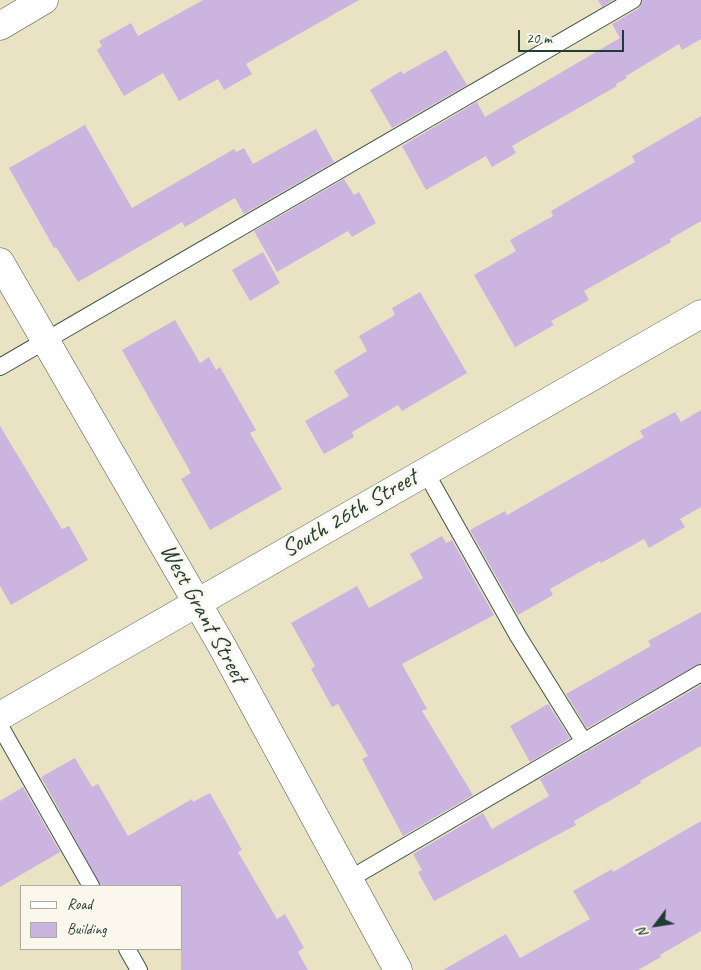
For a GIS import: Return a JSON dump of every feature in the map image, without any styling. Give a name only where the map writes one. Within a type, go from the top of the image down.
[{"type":"street","points":[[0,26],[44,0]]},
{"type":"street","name":"West Grant Street","points":[[0,262],[197,602],[398,970]]},
{"type":"street","name":"South 26th Street","points":[[0,716],[701,314]]},
{"type":"lane","points":[[0,367],[633,0]]},
{"type":"lane","points":[[425,471],[518,636],[584,742]]},
{"type":"lane","points":[[348,880],[701,673]]},
{"type":"lane","points":[[0,726],[90,885]]},
{"type":"lane","points":[[128,950],[139,970]]},
{"type":"building","points":[[203,0],[359,0],[246,64],[252,74],[224,90],[218,79],[179,101],[163,73],[124,96],[97,50],[102,46],[99,41],[131,23],[138,36]]},
{"type":"building","points":[[598,0],[613,0],[602,7]]},
{"type":"building","points":[[643,0],[701,0],[701,39],[682,50],[679,44],[626,76],[627,78],[616,84],[617,86],[512,146],[516,153],[492,167],[486,156],[426,190],[402,146],[477,102],[485,117],[620,38],[612,24],[638,9]]},
{"type":"building","points":[[446,50],[467,85],[392,128],[370,90],[401,71],[403,74]]},
{"type":"building","points":[[701,116],[701,221],[670,239],[671,242],[584,291],[589,300],[551,321],[554,325],[515,347],[474,275],[516,251],[510,240],[553,216],[551,211],[635,162],[632,156]]},
{"type":"building","points":[[85,125],[132,208],[234,149],[236,152],[244,148],[253,164],[316,129],[334,162],[244,214],[235,198],[185,227],[182,222],[78,282],[56,247],[54,248],[9,168]]},
{"type":"building","points":[[344,179],[354,195],[359,192],[376,223],[352,237],[348,231],[277,272],[254,231]]},
{"type":"building","points":[[263,252],[280,283],[250,301],[232,270]]},
{"type":"building","points":[[420,292],[467,373],[402,411],[398,405],[352,432],[354,437],[324,454],[305,421],[349,396],[334,371],[367,351],[359,336],[395,315],[392,308]]},
{"type":"building","points":[[175,320],[200,363],[209,357],[216,370],[220,367],[256,430],[250,433],[282,489],[210,530],[181,479],[191,473],[122,350]]},
{"type":"building","points":[[701,410],[701,507],[680,519],[685,527],[649,548],[644,539],[601,563],[600,561],[550,589],[553,595],[518,615],[470,530],[505,511],[507,515],[644,437],[640,431],[675,412],[681,422]]},
{"type":"building","points":[[0,426],[62,529],[69,526],[88,560],[11,605],[0,586]]},
{"type":"building","points":[[442,536],[446,543],[452,540],[494,615],[402,664],[427,709],[422,711],[473,795],[403,836],[362,759],[368,756],[338,704],[332,707],[311,669],[315,666],[291,623],[357,586],[369,608],[423,578],[410,554]]},
{"type":"building","points":[[701,612],[701,663],[587,728],[566,694],[651,646],[648,641]]},
{"type":"building","points":[[701,685],[701,746],[574,821],[576,825],[434,901],[418,872],[422,870],[413,854],[483,813],[492,829],[549,796],[540,779]]},
{"type":"building","points":[[548,704],[570,738],[530,762],[510,726]]},
{"type":"building","points":[[75,758],[92,787],[98,784],[128,836],[192,799],[193,802],[210,793],[242,850],[238,852],[277,919],[285,914],[304,948],[298,952],[308,970],[181,970],[182,885],[100,885],[41,777]]},
{"type":"building","points":[[23,787],[60,852],[0,887],[0,801]]},
{"type":"building","points":[[701,821],[701,931],[660,955],[661,957],[638,970],[443,970],[506,934],[520,958],[590,919],[573,891],[612,869],[613,872]]}]
